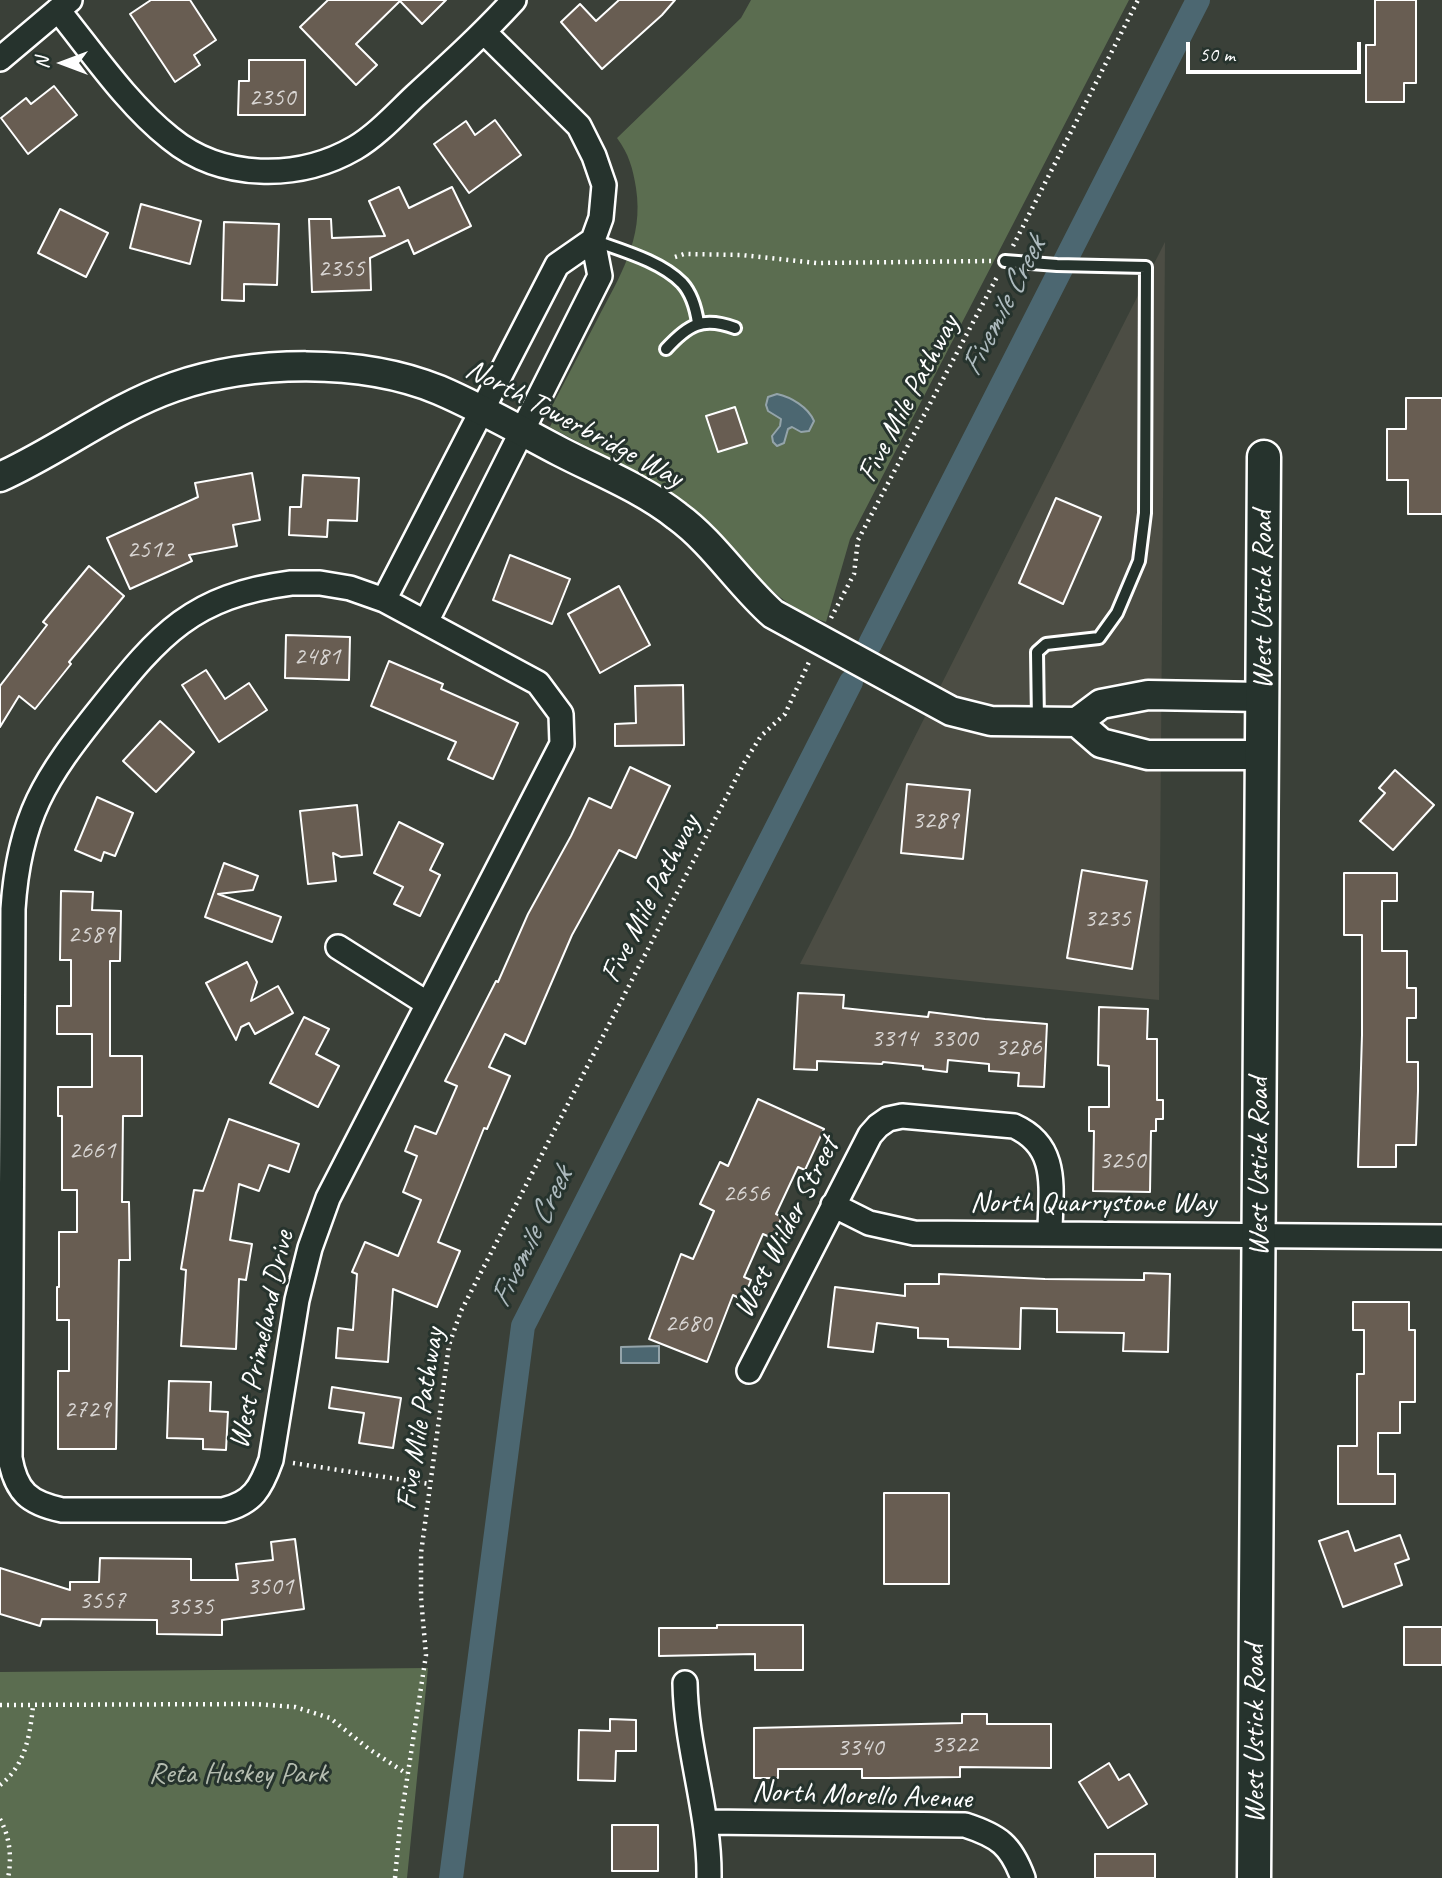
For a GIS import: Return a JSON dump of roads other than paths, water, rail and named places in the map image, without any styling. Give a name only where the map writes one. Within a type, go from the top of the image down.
[{"type":"main road","name":"West Ustick Road","points":[[1254,1878],[1264,457]]},
{"type":"street","points":[[0,59],[64,5],[142,112],[171,139],[203,158],[233,168],[262,172],[296,170],[324,163],[356,148],[383,127],[514,0]]},
{"type":"street","points":[[484,32],[579,126],[594,156],[604,185],[601,218],[593,240],[600,276],[426,622],[384,600],[558,265],[593,240]]},
{"type":"street","name":"North Towerbridge Way","points":[[0,477],[136,402],[175,387],[243,371],[320,367],[382,374],[437,390],[656,501],[698,533],[752,596],[773,614],[951,711],[991,721],[1077,723]]},
{"type":"street","name":"West Primeland Drive","points":[[384,600],[350,588],[320,583],[290,583],[242,592],[205,607],[156,641],[136,663],[61,758],[35,805],[19,856],[13,909],[10,1458],[14,1478],[26,1496],[42,1506],[62,1510],[223,1510],[250,1499],[263,1482],[271,1460],[297,1300],[310,1248],[340,1173],[562,744],[561,714],[538,683],[426,622]]},
{"type":"street","points":[[1262,697],[1148,695],[1101,704],[1077,723],[1101,743],[1148,755],[1262,755]]},
{"type":"street","points":[[338,947],[428,1004]]},
{"type":"street","name":"West Wilder Street","points":[[749,1371],[870,1135],[888,1119],[915,1115],[1014,1126],[1025,1131],[1045,1152],[1050,1166],[1050,1234]]},
{"type":"street","name":"North Quarrystone Way","points":[[833,1205],[869,1223],[914,1233],[1442,1237]]},
{"type":"street","points":[[685,1684],[685,1705],[706,1822],[709,1878]]},
{"type":"street","name":"North Morello Avenue","points":[[706,1822],[965,1825],[989,1833],[1010,1848],[1023,1878]]},
{"type":"lane","points":[[593,240],[655,264],[682,283],[695,306],[698,323]]},
{"type":"lane","points":[[1005,261],[1146,267],[1145,513],[1139,561],[1118,613],[1099,638],[1046,644],[1037,652],[1038,721]]},
{"type":"lane","points":[[666,349],[681,332],[698,323],[717,321],[734,328]]},
{"type":"water","points":[[777,394],[798,403],[808,411],[814,421],[809,431],[801,432],[792,427],[788,429],[784,443],[777,446],[772,436],[780,426],[781,419],[768,411],[766,405],[768,397]]},
{"type":"water","points":[[659,1346],[659,1363],[621,1363],[621,1347]]},
{"type":"waterway","name":"Fivemile Creek","points":[[870,644],[1198,0]]},
{"type":"waterway","name":"Fivemile Creek","points":[[451,1878],[523,1326],[851,682]]},
{"type":"park label","name":"Reta Huskey Park","points":[[238,1774]]}]
